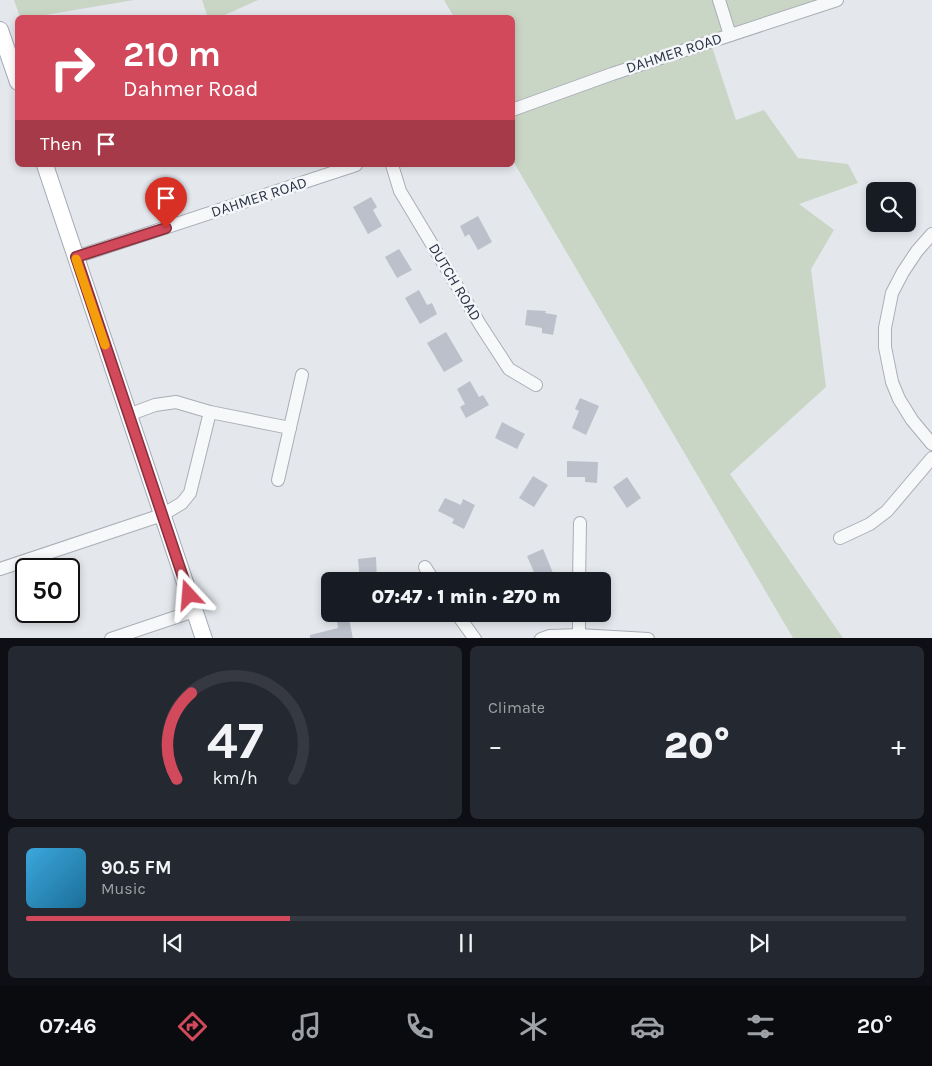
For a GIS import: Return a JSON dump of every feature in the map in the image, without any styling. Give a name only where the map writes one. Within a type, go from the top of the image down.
[{"type":"main road","points":[[0,30],[4,57],[15,77]]},
{"type":"main road","points":[[46,167],[204,638]]},
{"type":"street","points":[[719,0],[730,35]]},
{"type":"street","name":"DAHMER ROAD","points":[[515,109],[612,74],[836,0]]},
{"type":"street","name":"DAHMER ROAD","points":[[76,257],[350,167]]},
{"type":"street","name":"DUTCH ROAD","points":[[393,167],[400,191],[485,334],[509,369],[536,385]]},
{"type":"street","points":[[932,234],[917,251],[892,293],[884,328],[885,347],[890,373],[899,400],[912,420],[932,444]]},
{"type":"street","points":[[278,480],[302,375]]},
{"type":"street","points":[[128,415],[156,405],[176,402],[210,412],[290,428]]},
{"type":"street","points":[[0,569],[162,515],[182,503],[190,493],[210,412]]},
{"type":"street","points":[[840,538],[870,524],[887,511],[932,458]]},
{"type":"street","points":[[579,572],[580,523]]},
{"type":"street","points":[[424,567],[428,572]]},
{"type":"street","points":[[111,638],[194,611]]},
{"type":"street","points":[[463,622],[475,638]]},
{"type":"street","points":[[579,622],[580,637]]},
{"type":"street","points":[[541,638],[549,636],[648,638]]},
{"type":"green space","points":[[14,0],[134,0],[45,15],[19,15]]},
{"type":"green space","points":[[202,0],[258,0],[224,15],[207,15]]},
{"type":"green space","points":[[444,0],[823,0],[709,38],[736,120],[764,110],[798,158],[848,164],[858,183],[799,204],[834,230],[811,269],[826,387],[730,474],[843,638],[793,638],[515,164],[515,15],[453,15]]},
{"type":"building","points":[[371,197],[377,207],[373,210],[382,226],[368,234],[353,207]]},
{"type":"building","points":[[478,216],[492,242],[478,250],[469,234],[465,237],[460,226]]},
{"type":"building","points":[[399,249],[412,270],[397,278],[385,257]]},
{"type":"building","points":[[419,290],[427,305],[432,303],[437,314],[420,324],[405,298]]},
{"type":"building","points":[[527,310],[546,311],[545,313],[557,315],[553,335],[542,333],[542,328],[525,325]]},
{"type":"building","points":[[446,332],[463,361],[444,372],[427,343]]},
{"type":"building","points":[[470,381],[479,397],[483,395],[489,405],[466,418],[460,407],[465,404],[457,389]]},
{"type":"building","points":[[580,398],[599,406],[586,435],[572,428],[579,411],[575,409]]},
{"type":"building","points":[[502,422],[525,434],[517,449],[495,438]]},
{"type":"building","points":[[567,461],[598,462],[597,483],[585,482],[585,477],[567,477]]},
{"type":"building","points":[[533,476],[548,485],[534,507],[519,498]]},
{"type":"building","points":[[627,477],[641,498],[627,508],[613,487]]},
{"type":"building","points":[[445,498],[461,505],[463,499],[475,505],[464,529],[452,523],[454,519],[438,511]]},
{"type":"building","points":[[543,549],[553,572],[534,572],[527,556]]},
{"type":"building","points":[[376,557],[377,572],[359,572],[358,559]]},
{"type":"building","points":[[337,622],[350,622],[353,638],[310,638],[310,635],[338,628]]},
{"type":"slow traffic","points":[[76,259],[105,345]]},
{"type":"route","points":[[166,228],[76,257],[189,595]]}]
